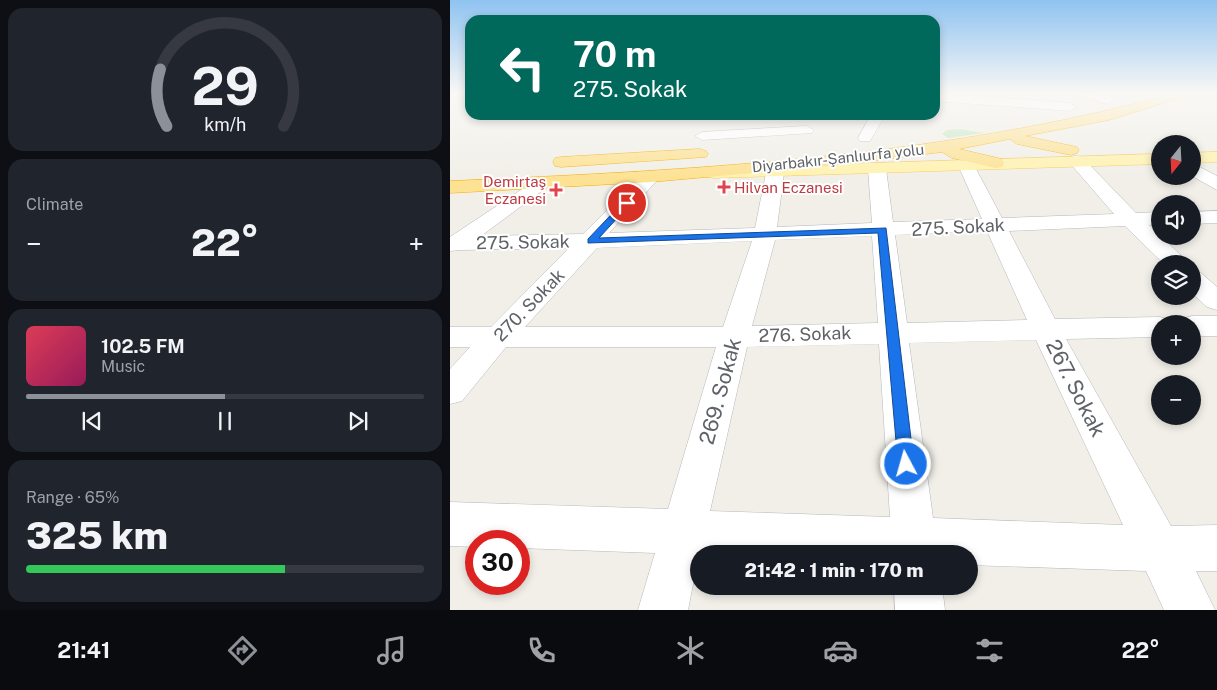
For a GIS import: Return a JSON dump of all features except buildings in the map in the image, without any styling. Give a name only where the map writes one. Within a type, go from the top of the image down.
[{"type":"highway","name":"Diyarbakır-Şanlıurfa yolu","points":[[546,173],[651,177],[830,161],[969,158],[1008,137],[1083,121]]},
{"type":"highway","points":[[978,127],[1073,155]]},
{"type":"highway","points":[[929,131],[969,158]]},
{"type":"highway","name":"Diyarbakır-Şanlıurfa yolu","points":[[847,140],[884,136]]},
{"type":"highway","name":"Diyarbakır-Şanlıurfa yolu","points":[[768,161],[812,139]]},
{"type":"highway","name":"Diyarbakır-Şanlıurfa yolu","points":[[450,187],[711,153]]},
{"type":"main road","points":[[1201,149],[1217,148]]},
{"type":"main road","points":[[1073,155],[1097,152],[1151,150]]},
{"type":"main road","points":[[681,174],[768,161],[877,169],[969,158],[1073,155],[1151,159]]},
{"type":"main road","points":[[1201,157],[1217,156]]},
{"type":"street","points":[[691,155],[707,128],[716,121]]},
{"type":"street","points":[[702,136],[812,139],[806,121]]},
{"type":"street","points":[[865,138],[874,121]]},
{"type":"street","points":[[1073,155],[1130,219],[1168,255]]},
{"type":"street","name":"267. Sokak","points":[[969,158],[996,225],[1045,328],[1190,610]]},
{"type":"street","name":"269. Sokak","points":[[663,610],[734,336],[765,235],[768,161]]},
{"type":"street","points":[[877,169],[913,545]]},
{"type":"street","points":[[453,245],[546,173]]},
{"type":"street","points":[[1201,174],[1217,184]]},
{"type":"street","name":"270. Sokak","points":[[450,391],[498,337],[651,177]]},
{"type":"street","points":[[1201,218],[1217,217]]},
{"type":"street","name":"275. Sokak","points":[[453,245],[765,235],[1151,218]]},
{"type":"street","points":[[1201,286],[1217,301]]},
{"type":"street","points":[[1201,326],[1217,326]]},
{"type":"street","name":"276. Sokak","points":[[450,337],[734,336],[1151,327]]},
{"type":"street","points":[[450,524],[684,531],[796,545]]},
{"type":"street","points":[[978,557],[1217,548]]},
{"type":"street","points":[[918,595],[920,610]]},
{"type":"green space","points":[[960,129],[984,133],[948,138],[942,134],[947,130]]},
{"type":"place","name":"Hilvan Eczanesi","points":[[724,187]]},
{"type":"place","name":"Demirtaş Eczanesi","points":[[556,190]]},
{"type":"route","points":[[627,203],[591,241],[883,230],[906,464]]}]
